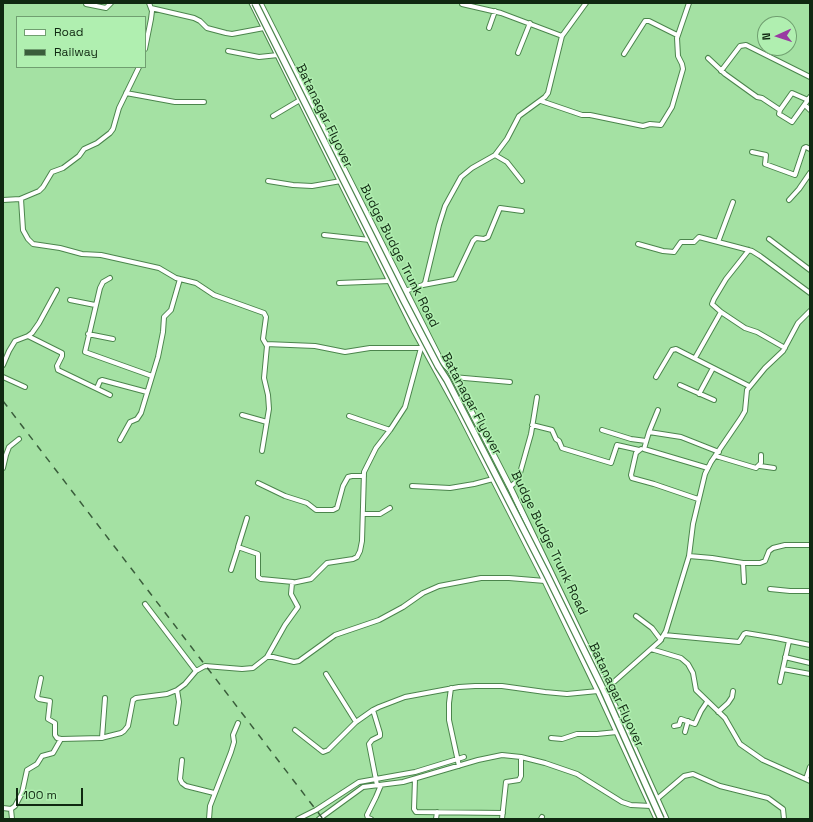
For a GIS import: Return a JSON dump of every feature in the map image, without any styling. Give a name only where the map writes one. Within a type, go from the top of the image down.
[{"type":"main road","name":"Batanagar Flyover","points":[[255,3],[404,301],[438,366],[451,387],[547,575],[603,689],[661,819]]},
{"type":"street","points":[[86,4],[106,8],[111,3]]},
{"type":"street","name":"Budge Budge Trunk Road","points":[[252,3],[422,348],[459,412],[545,581],[657,819]]},
{"type":"street","name":"Budge Budge Trunk Road","points":[[260,3],[432,344],[441,361],[450,370],[510,488],[607,688],[648,782],[666,819]]},
{"type":"street","points":[[423,285],[425,283],[445,206],[461,177],[472,168],[495,155],[507,138],[519,116],[541,101],[548,93],[562,36],[586,3]]},
{"type":"street","points":[[541,101],[582,115],[590,115],[642,126],[650,124],[661,125],[672,107],[683,69],[678,56],[677,35],[689,3]]},
{"type":"street","points":[[462,4],[495,11],[562,36]]},
{"type":"street","points":[[150,5],[194,18],[202,22],[207,28],[226,33],[264,28]]},
{"type":"street","points":[[146,45],[152,11],[150,5]]},
{"type":"street","points":[[489,28],[495,11]]},
{"type":"street","points":[[624,54],[645,21],[649,21],[677,35]]},
{"type":"street","points":[[518,53],[530,23]]},
{"type":"street","points":[[721,70],[740,46],[746,45],[810,77]]},
{"type":"street","points":[[228,51],[259,57],[278,55]]},
{"type":"street","points":[[708,58],[721,70],[757,97],[762,98],[780,110]]},
{"type":"street","points":[[3,200],[21,199],[42,189],[52,172],[63,168],[79,156],[84,149],[97,143],[110,133],[119,108],[138,68]]},
{"type":"street","points":[[126,93],[176,102],[204,102]]},
{"type":"street","points":[[792,93],[809,99],[793,122],[779,114],[780,110],[792,93]]},
{"type":"street","points":[[273,116],[300,100]]},
{"type":"street","points":[[805,105],[810,110]]},
{"type":"street","points":[[752,152],[766,155],[766,164],[794,175],[804,148],[806,147],[810,149]]},
{"type":"street","points":[[495,155],[508,164],[522,180]]},
{"type":"street","points":[[789,200],[810,173]]},
{"type":"street","points":[[268,180],[293,185],[312,186],[341,181]]},
{"type":"street","points":[[21,199],[23,230],[28,240],[33,244],[60,248],[82,254],[101,255],[159,268],[172,276],[196,282],[214,295],[264,313],[266,317],[263,339],[266,344],[264,371],[269,403],[262,452]]},
{"type":"street","points":[[718,242],[733,202]]},
{"type":"street","points":[[405,291],[423,285],[455,279],[473,241],[476,238],[484,239],[488,237],[500,208],[522,211]]},
{"type":"street","points":[[324,236],[370,240]]},
{"type":"street","points":[[638,244],[656,250],[671,252],[676,250],[681,242],[694,242],[699,237],[749,250],[760,256],[810,293]]},
{"type":"street","points":[[769,239],[810,270]]},
{"type":"street","points":[[749,250],[726,279],[712,302],[713,306],[745,328],[757,332],[785,348]]},
{"type":"street","points":[[110,278],[101,285],[84,351],[152,376]]},
{"type":"street","points":[[120,440],[130,422],[138,418],[161,346],[164,317],[171,310],[180,279]]},
{"type":"street","points":[[339,283],[390,281]]},
{"type":"street","points":[[3,364],[15,341],[32,333],[57,290]]},
{"type":"street","points":[[70,300],[95,306]]},
{"type":"street","points":[[295,730],[323,752],[328,750],[356,722],[373,710],[405,697],[452,688],[475,686],[502,686],[567,694],[598,691],[607,688],[661,640],[664,635],[689,556],[693,524],[705,474],[745,411],[746,394],[749,386],[785,348],[798,323],[810,311]]},
{"type":"street","points":[[695,358],[721,312]]},
{"type":"street","points":[[88,334],[113,339]]},
{"type":"street","points":[[28,336],[62,353],[57,366],[58,370],[110,395]]},
{"type":"street","points":[[266,344],[315,346],[345,352],[370,348],[422,348],[432,344]]},
{"type":"street","points":[[238,548],[258,554],[258,577],[260,579],[293,582],[311,579],[326,563],[349,561],[357,557],[362,541],[364,476],[376,448],[405,407],[422,348]]},
{"type":"street","points":[[656,377],[672,350],[677,349],[749,386]]},
{"type":"street","points":[[699,394],[713,368]]},
{"type":"street","points":[[3,377],[24,387]]},
{"type":"street","points":[[453,377],[510,382]]},
{"type":"street","points":[[96,388],[100,381],[106,381],[147,392]]},
{"type":"street","points":[[680,385],[714,400]]},
{"type":"street","points":[[510,488],[517,481],[520,473],[532,426],[537,397]]},
{"type":"street","points":[[644,448],[658,410]]},
{"type":"street","points":[[242,415],[267,422]]},
{"type":"street","points":[[349,416],[390,430]]},
{"type":"street","points":[[532,426],[552,430],[562,448],[565,450],[611,463],[617,445],[638,450],[644,448]]},
{"type":"street","points":[[602,430],[631,439],[646,441]]},
{"type":"street","points":[[649,432],[681,437],[719,452]]},
{"type":"street","points":[[3,468],[6,455],[10,447],[19,439]]},
{"type":"street","points":[[644,448],[645,451],[708,468]]},
{"type":"street","points":[[638,450],[636,453],[632,478],[698,499]]},
{"type":"street","points":[[760,466],[761,455]]},
{"type":"street","points":[[716,456],[754,468],[760,466],[774,468]]},
{"type":"street","points":[[258,483],[285,496],[307,503],[316,510],[333,510],[337,508],[343,486],[348,477],[364,476]]},
{"type":"street","points":[[412,486],[450,488],[493,479]]},
{"type":"street","points":[[363,514],[380,514],[390,508]]},
{"type":"street","points":[[231,570],[247,518]]},
{"type":"street","points":[[689,556],[743,563],[763,562],[766,560],[770,550],[780,546],[810,545]]},
{"type":"street","points":[[743,563],[744,582]]},
{"type":"street","points":[[267,657],[294,662],[299,661],[335,635],[379,620],[399,610],[423,593],[439,586],[481,578],[500,577],[545,581]]},
{"type":"street","points":[[41,678],[37,697],[39,699],[50,701],[48,719],[55,723],[55,735],[57,738],[102,738],[124,731],[128,726],[133,700],[136,698],[167,694],[177,690],[185,684],[196,671],[205,666],[248,669],[256,666],[267,657],[285,625],[297,609],[297,604],[291,594],[291,584],[293,582]]},
{"type":"street","points":[[770,589],[785,591],[810,591]]},
{"type":"street","points":[[145,604],[196,671]]},
{"type":"street","points":[[636,616],[652,628],[661,640]]},
{"type":"street","points":[[664,635],[740,642],[746,633],[810,645]]},
{"type":"street","points":[[780,682],[789,641]]},
{"type":"street","points":[[651,649],[681,658],[688,664],[693,673],[696,690],[730,725],[740,744],[763,760],[808,780],[810,768]]},
{"type":"street","points":[[785,657],[810,663]]},
{"type":"street","points":[[783,668],[810,674]]},
{"type":"street","points":[[326,674],[356,722]]},
{"type":"street","points":[[452,688],[449,703],[449,720],[459,766]]},
{"type":"street","points":[[176,724],[179,702],[177,690]]},
{"type":"street","points":[[718,712],[734,697],[733,691]]},
{"type":"street","points":[[102,738],[105,698]]},
{"type":"street","points":[[674,726],[679,725],[681,719],[695,724],[707,702]]},
{"type":"street","points":[[371,819],[367,817],[367,815],[376,797],[378,782],[369,744],[372,740],[380,736],[373,710]]},
{"type":"street","points":[[685,732],[688,721]]},
{"type":"street","points":[[209,819],[210,806],[231,752],[234,742],[233,735],[238,723]]},
{"type":"street","points":[[551,738],[562,739],[577,734],[617,732]]},
{"type":"street","points":[[3,808],[10,809],[15,806],[22,793],[27,770],[37,764],[42,756],[53,753],[61,739]]},
{"type":"street","points":[[298,819],[316,810],[359,782],[397,783],[497,755],[521,757],[577,774],[613,798],[631,805],[649,804]]},
{"type":"street","points":[[320,819],[360,789],[378,782],[464,757]]},
{"type":"street","points":[[502,819],[506,782],[519,780],[521,757]]},
{"type":"street","points":[[182,760],[180,779],[182,783],[186,786],[214,793]]},
{"type":"street","points":[[657,798],[684,776],[693,774],[728,788],[768,798],[783,810],[784,819]]},
{"type":"street","points":[[415,779],[415,811],[417,812],[503,813]]},
{"type":"street","points":[[10,809],[12,819]]},
{"type":"street","points":[[436,819],[437,812]]},
{"type":"railway","points":[[3,401],[323,819]]}]
